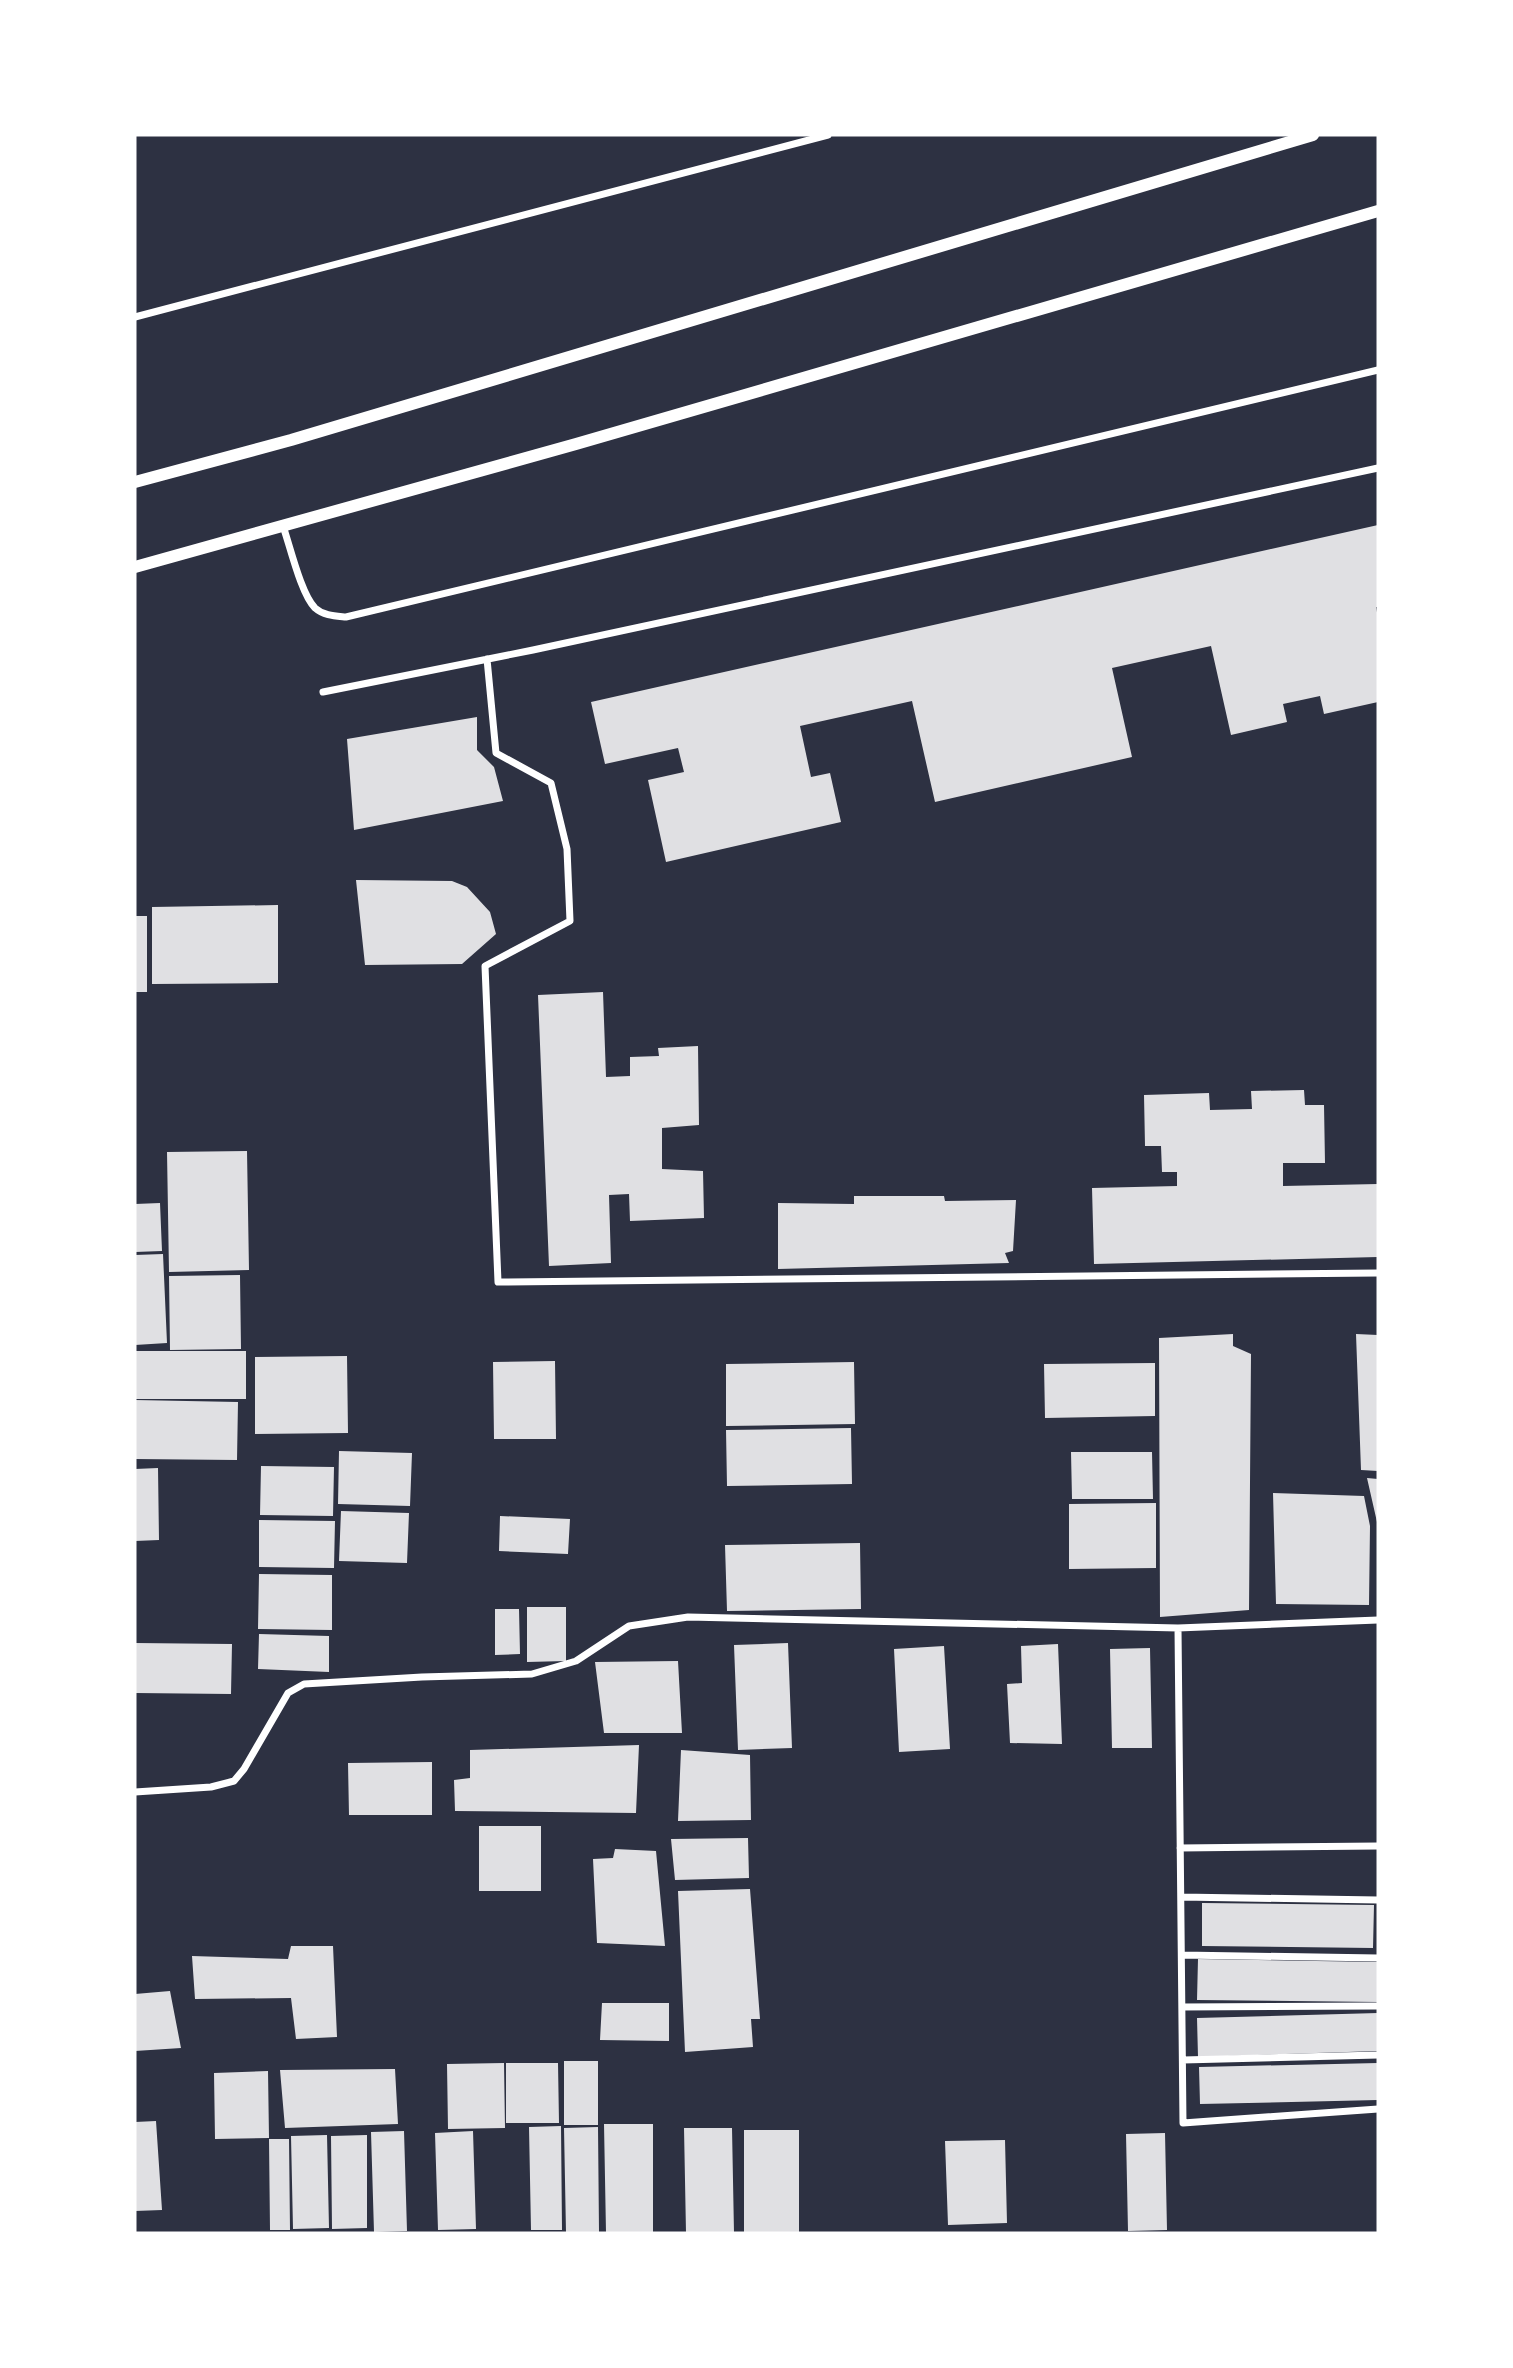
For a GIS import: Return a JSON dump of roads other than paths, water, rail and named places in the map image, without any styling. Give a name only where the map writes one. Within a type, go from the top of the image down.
[{"type":"street","points":[[135,317],[828,135]]},
{"type":"street","points":[[135,482],[290,440],[1313,135]]},
{"type":"street","points":[[135,567],[576,444],[1378,211]]},
{"type":"street","points":[[283,526],[307,597],[316,609],[328,616],[346,618],[1378,370]]},
{"type":"street","points":[[323,692],[1378,468]]},
{"type":"street","points":[[487,659],[496,753],[551,783],[567,849],[570,921],[485,966],[498,1282],[1378,1273]]},
{"type":"street","points":[[135,1792],[211,1787],[234,1781],[244,1769],[288,1693],[304,1684],[532,1674],[576,1661],[629,1626],[651,1621],[688,1616],[1178,1628],[1378,1620]]},
{"type":"street","points":[[1178,1628],[1183,2123],[1378,2109]]},
{"type":"street","points":[[1180,1848],[1378,1846]]},
{"type":"street","points":[[1181,1897],[1378,1900]]},
{"type":"street","points":[[1182,1955],[1378,1958]]},
{"type":"street","points":[[1182,2007],[1378,2006]]},
{"type":"street","points":[[1183,2060],[1378,2055]]}]
